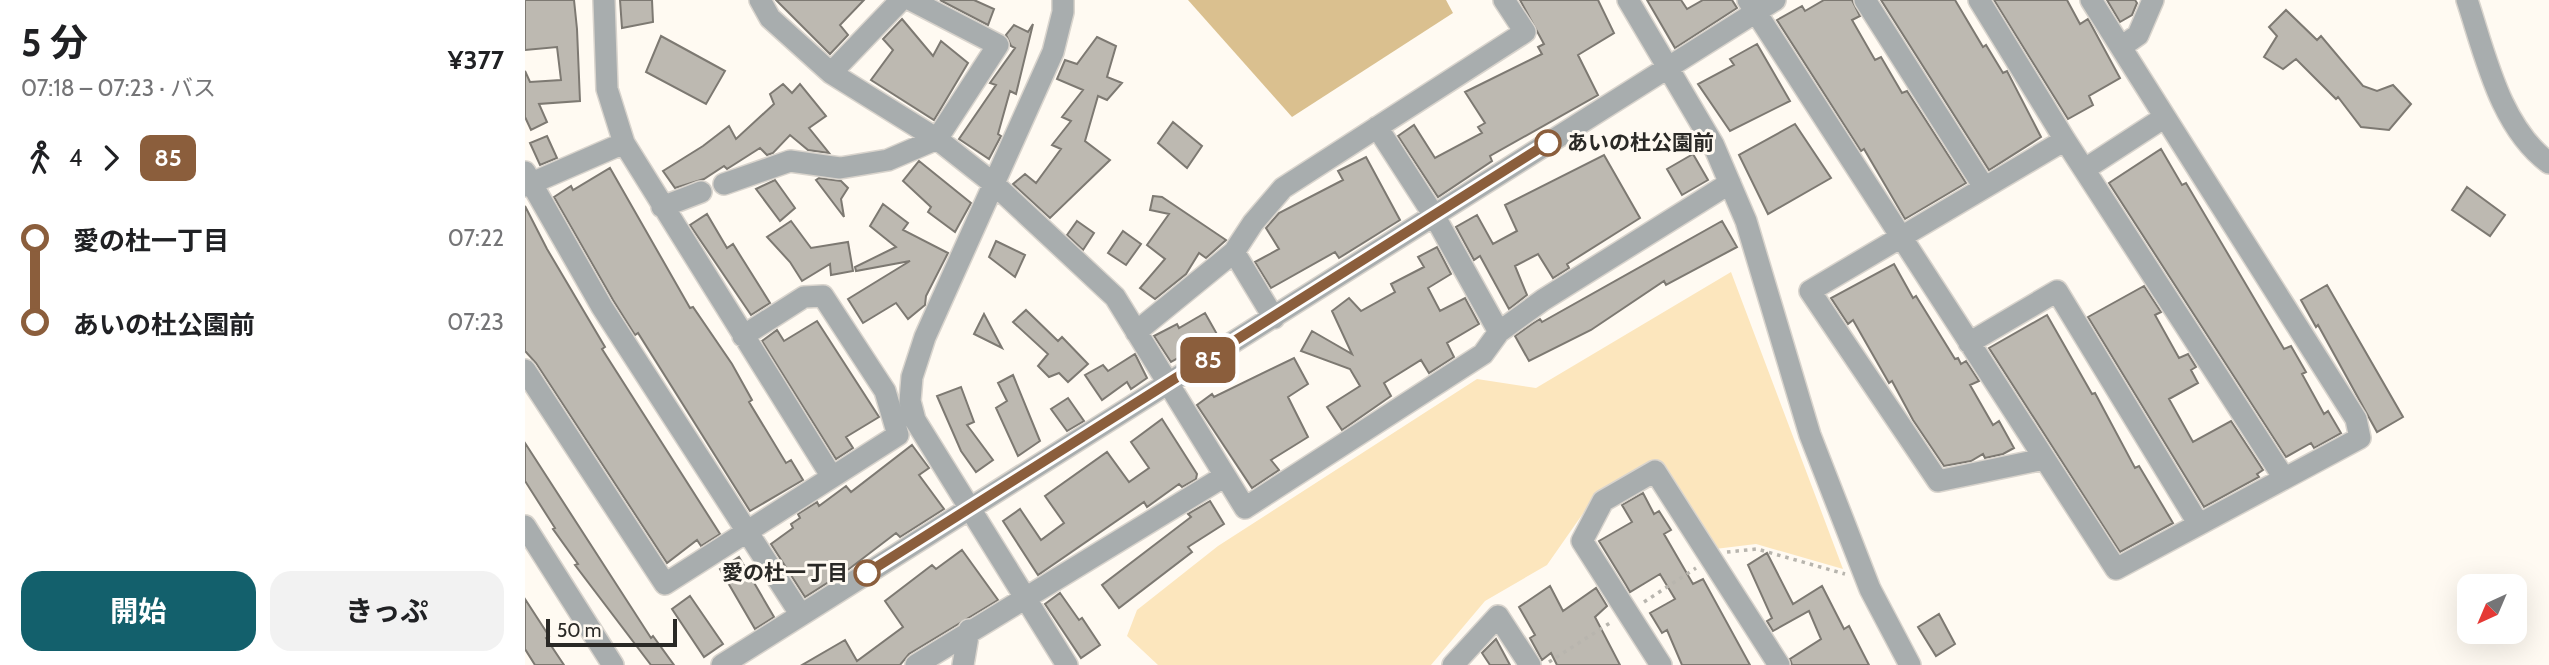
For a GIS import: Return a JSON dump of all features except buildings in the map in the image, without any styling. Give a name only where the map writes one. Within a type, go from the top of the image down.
[{"type":"street","points":[[604,0],[607,89],[624,143],[832,477]]},
{"type":"street","points":[[760,0],[770,18],[831,73],[937,139],[994,184],[1115,297],[1167,386],[1245,508],[1483,354],[1499,332],[1542,300],[1730,183]]},
{"type":"street","points":[[831,73],[901,0]]},
{"type":"street","points":[[724,184],[789,161],[840,168],[888,160],[937,139],[998,45],[911,0]]},
{"type":"street","points":[[1063,0],[1063,12],[1053,52],[925,337],[912,377],[910,401],[927,443],[970,507],[1067,665]]},
{"type":"street","points":[[1136,332],[1234,252],[1253,223],[1283,188],[1525,32],[1504,0]]},
{"type":"street","points":[[1628,0],[1669,65],[1713,144],[1730,183],[1746,221],[1810,435],[1867,580],[1910,665]]},
{"type":"street","points":[[722,665],[1435,216],[1669,65],[1752,6],[1775,0]]},
{"type":"street","points":[[1865,0],[1984,187]]},
{"type":"street","points":[[1979,0],[2065,140],[2284,478]]},
{"type":"street","points":[[1752,6],[2116,569],[2360,438],[2356,419],[2091,0]]},
{"type":"street","points":[[2121,47],[2138,35],[2153,0]]},
{"type":"street","points":[[2467,0],[2499,95],[2527,141],[2549,163]]},
{"type":"street","points":[[2085,169],[2165,117]]},
{"type":"street","points":[[1377,127],[1435,216],[1499,332]]},
{"type":"street","points":[[2045,459],[1938,481],[1810,291],[2065,140]]},
{"type":"street","points":[[624,143],[527,180],[602,307],[801,615]]},
{"type":"street","points":[[662,207],[701,192]]},
{"type":"street","points":[[1234,252],[1274,318]]},
{"type":"street","points":[[1969,343],[2057,291],[2199,523]]},
{"type":"street","points":[[525,370],[665,584],[898,435],[885,391],[823,296],[804,297],[743,336]]},
{"type":"street","points":[[1661,665],[1583,541],[1603,501],[1655,471],[1779,665]]},
{"type":"street","points":[[916,665],[1225,477]]},
{"type":"street","points":[[525,526],[613,665]]},
{"type":"street","points":[[1453,665],[1498,616],[1530,665]]},
{"type":"street","points":[[963,665],[969,631]]},
{"type":"path","points":[[1711,559],[1720,553],[1757,549],[1867,580]]},
{"type":"shaded area","points":[[1188,0],[1446,0],[1453,13],[1292,117]]},
{"type":"shaded area","points":[[1731,272],[1843,569],[1756,544],[1715,549],[1657,460],[1598,492],[1547,565],[1485,601],[1431,665],[1158,665],[1127,636],[1137,610],[1218,546],[1477,379],[1536,388]]},
{"type":"bus line","name":"85","points":[[867,573],[1548,143]]},
{"type":"place","name":"あいの杜公園前","points":[[1548,143]]},
{"type":"place","name":"愛の杜一丁目","points":[[867,573]]}]
